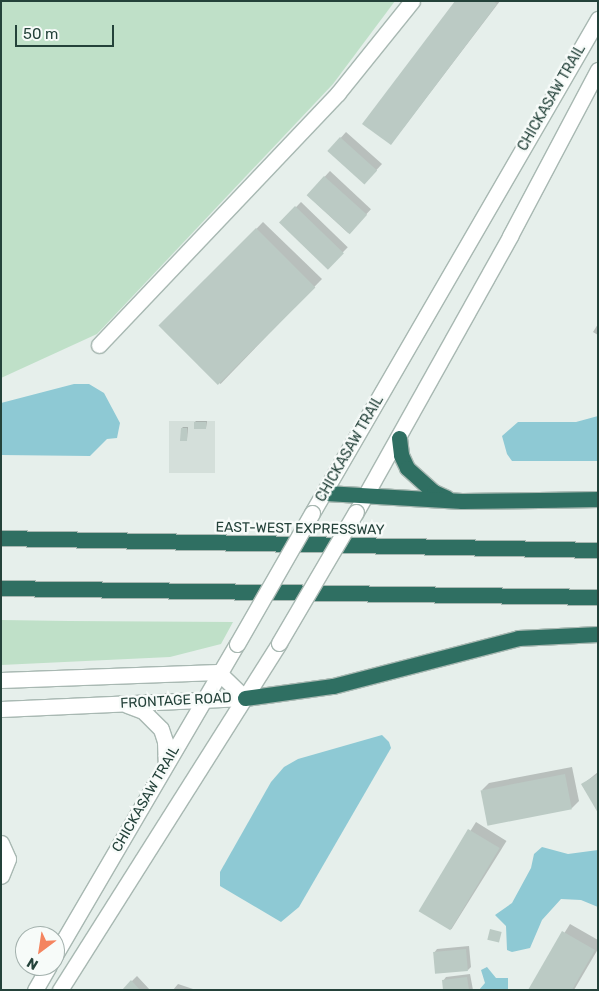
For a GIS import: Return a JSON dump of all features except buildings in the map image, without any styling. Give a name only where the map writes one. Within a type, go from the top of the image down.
[{"type":"highway","points":[[399,438],[401,455],[412,474],[434,492],[453,501]]},
{"type":"highway","points":[[326,493],[453,501],[598,499]]},
{"type":"highway","name":"EAST-WEST EXPRESSWAY","points":[[1,538],[598,550]]},
{"type":"highway","points":[[1,588],[598,597]]},
{"type":"highway","points":[[245,698],[333,686],[518,638],[598,634]]},
{"type":"street","points":[[99,345],[338,93],[412,1]]},
{"type":"street","name":"CHICKASAW TRAIL","points":[[65,938],[205,698],[218,672],[237,644],[312,513],[326,493],[598,19]]},
{"type":"street","name":"CHICKASAW TRAIL","points":[[60,990],[245,698],[356,512],[399,438],[598,70]]},
{"type":"street","name":"FRONTAGE ROAD","points":[[1,680],[218,672],[245,698]]},
{"type":"street","name":"FRONTAGE ROAD","points":[[1,709],[123,704],[205,698],[245,698]]},
{"type":"street","points":[[123,704],[144,711],[161,728],[165,741],[166,764]]},
{"type":"street","points":[[1,843],[8,859],[1,876]]},
{"type":"street","points":[[35,990],[43,976]]},
{"type":"shaded area","points":[[169,421],[215,421],[215,473],[169,473]]},
{"type":"green space","points":[[1,1],[395,1],[333,84],[97,334],[1,378]]},
{"type":"green space","points":[[1,620],[233,622],[221,644],[170,657],[1,665]]},
{"type":"water","points":[[74,384],[89,384],[104,393],[120,423],[117,438],[107,439],[90,456],[1,455],[1,403]]},
{"type":"water","points":[[598,416],[598,461],[512,461],[507,454],[502,436],[518,422],[576,422]]},
{"type":"water","points":[[382,735],[389,742],[391,748],[299,907],[281,922],[220,886],[220,872],[271,782],[284,767],[298,759]]},
{"type":"water","points":[[542,847],[568,854],[598,850],[598,907],[581,900],[561,899],[542,920],[530,948],[512,952],[507,950],[506,926],[495,915],[512,903],[531,868],[534,854]]},
{"type":"water","points":[[487,967],[496,978],[508,978],[508,990],[479,990],[485,983],[481,970]]}]
